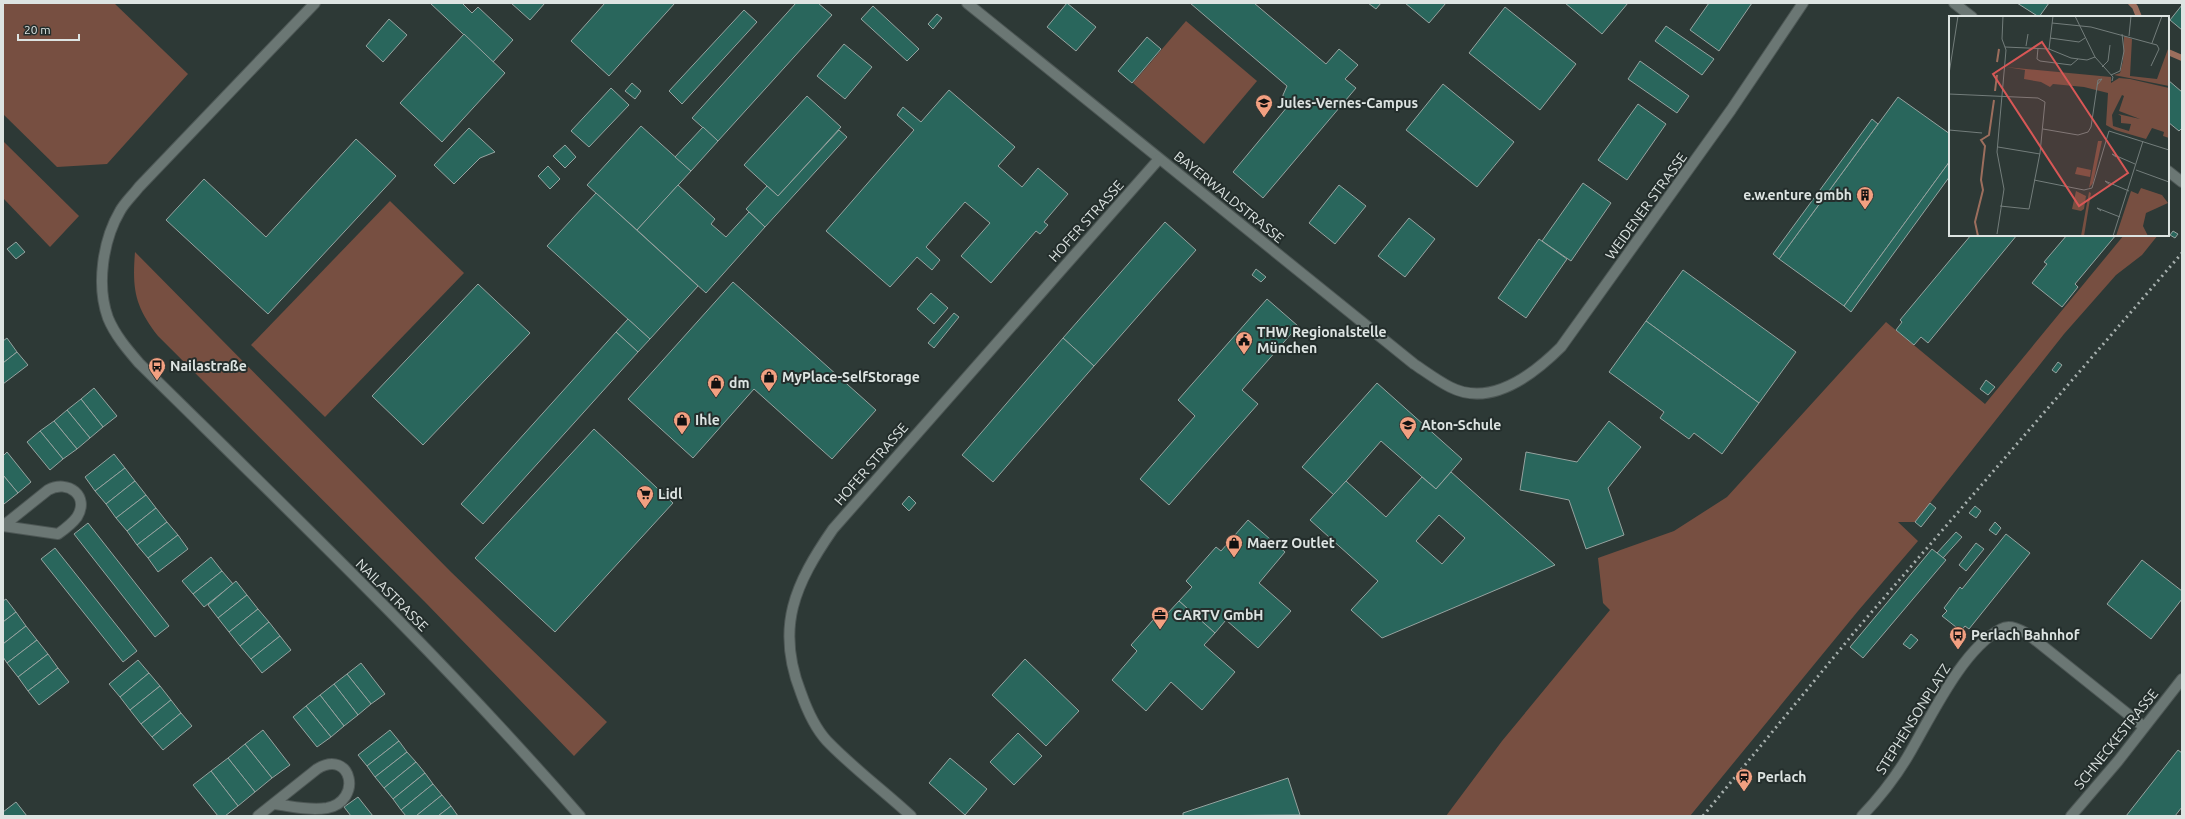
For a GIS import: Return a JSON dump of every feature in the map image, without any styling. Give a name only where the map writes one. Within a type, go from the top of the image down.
[{"type":"street","name":"NAILASTRASSE","points":[[315,3],[139,187],[120,210],[107,241],[103,266],[103,281],[108,317],[120,340],[139,363],[396,618],[496,722],[580,816]]},
{"type":"street","name":"BAYERWALDSTRASSE","points":[[967,3],[1414,364],[1451,388],[1467,393],[1483,393]]},
{"type":"street","name":"WEIDENER STRASSE","points":[[1483,393],[1498,390],[1528,376],[1561,347],[1727,116],[1803,3]]},
{"type":"street","points":[[1954,3],[1971,16]]},
{"type":"street","name":"HOFER STRASSE","points":[[911,816],[826,740],[808,712],[791,662],[789,621],[797,591],[812,560],[833,529],[1159,159]]},
{"type":"street","points":[[2169,172],[2182,182]]},
{"type":"street","points":[[63,485],[74,490],[79,497],[81,504],[78,516],[68,527],[58,534],[3,526],[56,486],[63,485]]},
{"type":"street","name":"STEPHENSONPLATZ","points":[[1862,816],[1883,794],[1908,756],[1946,688],[1976,650],[2002,628],[2017,628],[2029,635],[2144,727]]},
{"type":"street","name":"SCHNECKESTRASSE","points":[[2071,816],[2182,679]]},
{"type":"street","points":[[258,816],[324,765],[341,767],[346,770],[349,776],[350,787],[346,795],[339,803],[328,808],[311,809],[274,804]]},
{"type":"shaded area","points":[[3,3],[114,3],[188,74],[107,164],[57,167],[3,114]]},
{"type":"shaded area","points":[[1186,21],[1257,81],[1204,144],[1133,83]]},
{"type":"shaded area","points":[[3,141],[79,216],[50,247],[3,198]]},
{"type":"shaded area","points":[[390,201],[464,273],[325,417],[251,345]]},
{"type":"shaded area","points":[[2123,236],[2157,236],[2142,255],[2116,275],[2064,334],[1915,522],[1898,522],[1918,541],[1858,611],[1690,816],[1446,816],[1502,741],[1610,610],[1603,603],[1598,558],[1674,531],[1727,497],[1886,322],[1985,404]]},
{"type":"shaded area","points":[[135,252],[451,572],[607,722],[574,756],[424,601],[158,336],[144,316],[137,297],[134,277]]},
{"type":"building","points":[[430,3],[462,3],[472,13],[478,7],[513,40],[493,62]]},
{"type":"building","points":[[511,3],[545,3],[530,20]]},
{"type":"building","points":[[605,3],[675,3],[609,76],[571,41]]},
{"type":"building","points":[[796,3],[818,3],[832,15],[718,141],[692,118]]},
{"type":"building","points":[[1067,3],[1096,27],[1076,51],[1047,27]]},
{"type":"building","points":[[1190,3],[1254,3],[1326,64],[1339,49],[1358,65],[1345,79],[1356,88],[1263,198],[1233,172],[1288,106],[1283,101],[1283,95],[1287,86]]},
{"type":"building","points":[[1368,3],[1381,3],[1376,9]]},
{"type":"building","points":[[1405,3],[1446,3],[1429,23]]},
{"type":"building","points":[[1565,3],[1628,3],[1602,34]]},
{"type":"building","points":[[1709,3],[1752,3],[1719,51],[1690,30]]},
{"type":"building","points":[[2017,3],[2049,3],[2040,16]]},
{"type":"building","points":[[2182,5],[2182,30],[2170,20]]},
{"type":"building","points":[[873,6],[919,49],[907,61],[861,19]]},
{"type":"building","points":[[1505,7],[1576,64],[1540,110],[1469,53]]},
{"type":"building","points":[[744,10],[757,22],[682,104],[669,91]]},
{"type":"building","points":[[937,14],[942,18],[933,29],[928,24]]},
{"type":"building","points":[[389,19],[407,35],[383,62],[366,46]]},
{"type":"building","points":[[1666,26],[1714,59],[1702,75],[1655,41]]},
{"type":"building","points":[[464,34],[505,73],[442,142],[400,103]]},
{"type":"building","points":[[1147,37],[1161,49],[1132,83],[1118,71]]},
{"type":"building","points":[[844,44],[872,67],[845,99],[817,76]]},
{"type":"building","points":[[1640,61],[1689,96],[1677,113],[1628,79]]},
{"type":"building","points":[[2169,81],[2182,92],[2182,128],[2179,131],[2169,123]]},
{"type":"building","points":[[632,83],[641,91],[635,99],[625,91]]},
{"type":"building","points":[[1443,84],[1514,142],[1477,187],[1406,130]]},
{"type":"building","points":[[611,88],[629,105],[589,147],[571,131]]},
{"type":"building","points":[[949,90],[1015,147],[998,166],[1022,187],[1038,168],[1068,194],[1044,222],[1048,225],[1040,234],[1036,231],[991,283],[961,256],[990,223],[965,202],[926,247],[940,260],[932,270],[917,257],[890,287],[826,231],[914,130],[897,115],[903,107],[921,122]]},
{"type":"building","points":[[807,96],[841,127],[778,196],[744,165]]},
{"type":"building","name":"e.w.enture gmbh","points":[[1898,97],[1949,133],[1949,162],[1844,306],[1779,259]]},
{"type":"building","points":[[1638,104],[1666,124],[1627,180],[1598,160]]},
{"type":"building","points":[[1872,119],[1878,124],[1779,259],[1773,254]]},
{"type":"building","points":[[641,126],[691,171],[637,230],[587,185]]},
{"type":"building","points":[[703,127],[718,141],[691,171],[675,157]]},
{"type":"building","points":[[469,128],[495,152],[480,158],[454,184],[434,165]]},
{"type":"building","points":[[839,130],[847,137],[765,227],[746,209],[767,186],[778,196]]},
{"type":"building","points":[[356,139],[396,176],[268,314],[166,220],[204,179],[266,237]]},
{"type":"building","points":[[565,145],[576,157],[565,168],[553,156]]},
{"type":"building","points":[[1949,162],[1949,177],[1851,312],[1844,306]]},
{"type":"building","points":[[548,166],[560,179],[550,189],[538,176]]},
{"type":"building","points":[[1583,183],[1611,203],[1571,261],[1542,241]]},
{"type":"building","points":[[678,185],[715,219],[711,224],[726,237],[749,212],[765,227],[706,293],[637,230]]},
{"type":"building","points":[[1339,185],[1366,206],[1335,244],[1309,223]]},
{"type":"building","points":[[596,193],[698,286],[650,339],[547,246]]},
{"type":"building","points":[[1409,218],[1435,239],[1405,277],[1378,256]]},
{"type":"building","points":[[1165,222],[1196,250],[1094,366],[1063,338]]},
{"type":"building","points":[[2173,231],[2178,234],[2175,238],[2170,235]]},
{"type":"building","points":[[1970,236],[2016,236],[1928,343],[1921,337],[1914,345],[1896,330],[1902,322],[1900,320]]},
{"type":"building","points":[[2066,236],[2115,236],[2075,284],[2078,287],[2062,307],[2032,283],[2047,264],[2044,262]]},
{"type":"building","points":[[1539,239],[1567,259],[1526,318],[1498,298]]},
{"type":"building","points":[[16,242],[25,252],[16,259],[7,249]]},
{"type":"building","points":[[1256,269],[1266,277],[1261,282],[1252,275]]},
{"type":"building","points":[[1683,270],[1796,352],[1759,403],[1646,321]]},
{"type":"building","points":[[733,282],[876,410],[832,459],[754,389],[693,458],[628,399]]},
{"type":"building","points":[[478,284],[530,333],[423,445],[372,396]]},
{"type":"building","points":[[931,293],[948,308],[934,324],[917,309]]},
{"type":"building","points":[[1267,299],[1298,326],[1242,390],[1258,404],[1169,505],[1140,479],[1195,416],[1178,400]]},
{"type":"building","points":[[954,313],[959,317],[934,348],[928,343]]},
{"type":"building","points":[[628,319],[650,339],[638,352],[616,332]]},
{"type":"building","points":[[1646,321],[1759,403],[1722,454],[1694,433],[1689,439],[1660,418],[1664,412],[1609,372]]},
{"type":"building","points":[[616,332],[638,352],[483,524],[461,504]]},
{"type":"building","points":[[7,338],[17,352],[3,363],[3,341]]},
{"type":"building","points":[[1063,338],[1094,366],[993,482],[962,455]]},
{"type":"building","points":[[17,352],[28,365],[3,384],[3,363]]},
{"type":"building","points":[[2058,362],[2062,365],[2056,373],[2052,370]]},
{"type":"building","points":[[1986,380],[1995,387],[1988,395],[1980,389]]},
{"type":"building","points":[[1377,383],[1462,459],[1436,489],[1381,441],[1334,495],[1302,467]]},
{"type":"building","points":[[94,388],[117,416],[103,427],[81,399]]},
{"type":"building","points":[[81,399],[103,427],[90,438],[67,410]]},
{"type":"building","points":[[67,410],[90,438],[77,449],[54,421]]},
{"type":"building","points":[[54,421],[77,449],[63,459],[40,431]]},
{"type":"building","points":[[1609,421],[1641,447],[1608,488],[1624,535],[1586,549],[1569,500],[1520,490],[1526,452],[1577,462]]},
{"type":"building","points":[[594,429],[673,503],[555,632],[475,558]]},
{"type":"building","points":[[40,431],[63,459],[50,470],[27,442]]},
{"type":"building","points":[[7,452],[31,482],[18,493],[3,475],[3,456]]},
{"type":"building","points":[[114,454],[125,468],[95,491],[85,477]]},
{"type":"building","points":[[125,468],[135,481],[106,504],[95,491]]},
{"type":"building","points":[[1451,472],[1555,565],[1382,638],[1351,610],[1378,581],[1310,520],[1346,481],[1386,517],[1422,477],[1436,489]],"holes":[[[1439,515],[1465,538],[1442,564],[1416,541]]]},
{"type":"building","points":[[3,475],[18,493],[4,504],[3,502]]},
{"type":"building","points":[[135,481],[146,495],[116,518],[106,504]]},
{"type":"building","points":[[146,495],[156,508],[127,531],[116,518]]},
{"type":"building","points":[[909,496],[916,503],[909,511],[902,504]]},
{"type":"building","points":[[1930,503],[1936,508],[1921,527],[1915,522]]},
{"type":"building","points":[[1975,506],[1981,511],[1976,518],[1969,513]]},
{"type":"building","points":[[156,508],[167,522],[137,545],[127,531]]},
{"type":"building","points":[[1248,520],[1285,552],[1259,583],[1291,611],[1258,648],[1226,620],[1215,633],[1179,601],[1192,587],[1186,581],[1216,547],[1221,551]]},
{"type":"building","points":[[167,522],[178,535],[148,558],[137,545]]},
{"type":"building","points":[[1995,522],[2001,528],[1996,535],[1989,530]]},
{"type":"building","points":[[88,523],[169,626],[155,637],[74,534]]},
{"type":"building","points":[[1956,532],[1962,537],[1943,558],[1937,553]]},
{"type":"building","points":[[2006,534],[2030,553],[1969,629],[1965,626],[1961,631],[1942,616],[1947,611],[1944,608],[1960,587],[1962,589]]},
{"type":"building","points":[[178,535],[188,549],[158,572],[148,558]]},
{"type":"building","points":[[1976,543],[1984,549],[1966,571],[1959,565]]},
{"type":"building","points":[[55,548],[137,651],[123,662],[41,559]]},
{"type":"building","points":[[1932,549],[1946,560],[1863,658],[1850,647]]},
{"type":"building","points":[[211,557],[222,571],[193,594],[182,581]]},
{"type":"building","points":[[2142,560],[2182,591],[2182,599],[2151,639],[2107,604]]},
{"type":"building","points":[[222,571],[233,584],[204,607],[193,594]]},
{"type":"building","points":[[236,581],[247,595],[218,618],[208,605]]},
{"type":"building","points":[[247,595],[258,609],[229,632],[218,618]]},
{"type":"building","points":[[6,599],[16,612],[3,622],[3,601]]},
{"type":"building","points":[[1179,601],[1215,633],[1204,645],[1235,672],[1202,710],[1171,682],[1146,711],[1112,680],[1137,651],[1131,645],[1161,611],[1166,615]]},
{"type":"building","points":[[258,609],[269,622],[240,646],[229,632]]},
{"type":"building","points":[[16,612],[26,626],[3,644],[3,622]]},
{"type":"building","points":[[269,622],[280,636],[251,659],[240,646]]},
{"type":"building","points":[[26,626],[37,640],[7,663],[3,657],[3,644]]},
{"type":"building","points":[[1911,634],[1918,640],[1910,649],[1903,644]]},
{"type":"building","points":[[280,636],[291,650],[262,673],[251,659]]},
{"type":"building","points":[[37,640],[48,654],[18,677],[7,663]]},
{"type":"building","points":[[48,654],[58,668],[28,691],[18,677]]},
{"type":"building","points":[[1025,659],[1079,711],[1046,746],[992,695]]},
{"type":"building","points":[[138,660],[149,673],[120,697],[109,684]]},
{"type":"building","points":[[361,663],[385,694],[371,704],[347,674]]},
{"type":"building","points":[[58,668],[69,682],[39,705],[28,691]]},
{"type":"building","points":[[149,673],[160,686],[130,710],[120,697]]},
{"type":"building","points":[[347,674],[371,704],[358,715],[334,684]]},
{"type":"building","points":[[334,684],[358,715],[344,726],[320,695]]},
{"type":"building","points":[[160,686],[171,700],[141,724],[130,710]]},
{"type":"building","points":[[320,695],[344,726],[331,737],[306,706]]},
{"type":"building","points":[[171,700],[181,713],[152,737],[141,724]]},
{"type":"building","points":[[306,706],[331,737],[317,747],[293,717]]},
{"type":"building","points":[[181,713],[192,726],[163,750],[152,737]]},
{"type":"building","points":[[263,730],[290,765],[272,778],[245,744]]},
{"type":"building","points":[[390,730],[399,741],[367,766],[358,755]]},
{"type":"building","points":[[1018,733],[1042,756],[1014,785],[990,762]]},
{"type":"building","points":[[399,741],[407,752],[375,777],[367,766]]},
{"type":"building","points":[[245,744],[272,778],[255,792],[228,758]]},
{"type":"building","points":[[2178,750],[2182,753],[2182,807],[2175,816],[2126,816]]},
{"type":"building","points":[[407,752],[416,762],[384,788],[375,777]]},
{"type":"building","points":[[228,758],[255,792],[238,806],[211,771]]},
{"type":"building","points":[[950,758],[987,789],[965,815],[929,783]]},
{"type":"building","points":[[416,762],[425,773],[393,799],[384,788]]},
{"type":"building","points":[[211,771],[238,806],[225,816],[218,816],[193,785]]},
{"type":"building","points":[[425,773],[433,784],[401,810],[393,799]]},
{"type":"building","points":[[1288,778],[1300,815],[1183,816],[1183,813]]},
{"type":"building","points":[[433,784],[442,795],[416,816],[406,816],[401,810]]},
{"type":"building","points":[[442,795],[451,806],[438,816],[416,816]]},
{"type":"building","points":[[358,797],[373,816],[351,816],[344,807]]},
{"type":"building","points":[[16,802],[27,816],[3,816],[3,812]]},
{"type":"building","points":[[451,806],[458,816],[438,816]]},
{"type":"waterway","points":[[2131,3],[2135,7],[2139,16]]},
{"type":"waterway","points":[[2169,52],[2182,58]]},
{"type":"railway","points":[[1703,816],[1857,629],[2182,253]]},
{"type":"place","name":"Jules-Vernes-Campus","points":[[1264,118]]},
{"type":"place","name":"e.w.enture gmbh","points":[[1865,210]]},
{"type":"place","name":"THW Regionalstelle München","points":[[1244,355]]},
{"type":"place","name":"Nailastraße","points":[[157,381]]},
{"type":"place","name":"MyPlace-SelfStorage","points":[[769,392]]},
{"type":"place","name":"dm","points":[[716,398]]},
{"type":"place","name":"Ihle","points":[[682,435]]},
{"type":"place","name":"Aton-Schule","points":[[1408,440]]},
{"type":"place","name":"Lidl","points":[[645,509]]},
{"type":"place","name":"Maerz Outlet","points":[[1234,558]]},
{"type":"place","name":"CARTV GmbH","points":[[1160,630]]},
{"type":"place","name":"Perlach Bahnhof","points":[[1958,650]]},
{"type":"place","name":"Perlach","points":[[1744,792]]}]
